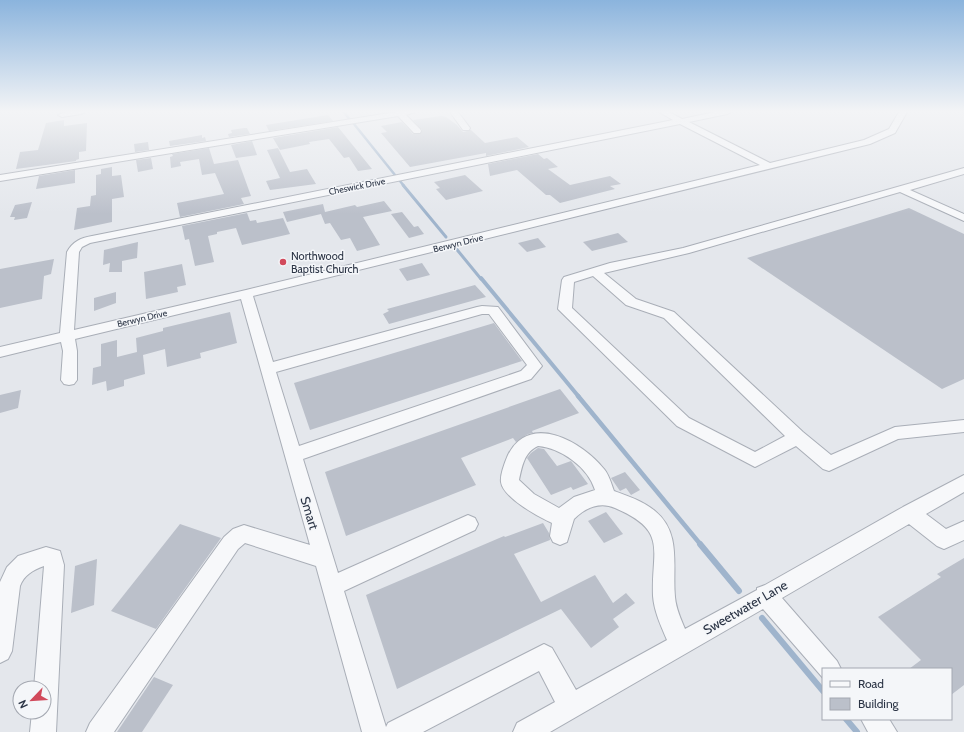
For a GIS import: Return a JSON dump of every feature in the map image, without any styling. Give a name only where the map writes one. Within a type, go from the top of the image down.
[{"type":"street","points":[[0,178],[199,146]]},
{"type":"street","name":"Cheswick Drive","points":[[69,380],[70,350],[66,335],[73,252],[77,246],[87,240],[560,146]]},
{"type":"street","points":[[730,146],[769,166]]},
{"type":"street","name":"Berwyn Drive","points":[[0,352],[66,335],[246,294],[845,146]]},
{"type":"street","points":[[797,437],[755,460],[683,422],[564,309],[568,280],[685,251],[964,171]]},
{"type":"street","points":[[901,189],[964,218]]},
{"type":"street","points":[[596,272],[631,302],[669,315],[797,437],[829,464],[895,433],[964,426]]},
{"type":"street","name":"Smart","points":[[246,294],[375,732]]},
{"type":"street","points":[[267,369],[482,310],[493,310],[535,366],[526,375],[293,455]]},
{"type":"street","points":[[606,496],[599,477],[580,458],[557,442],[545,439],[535,441],[519,452],[512,471],[510,482],[518,493],[535,505],[560,528],[571,508],[592,498],[606,496],[636,508],[646,514],[656,524],[663,542],[665,558],[664,598],[669,619],[680,643]]},
{"type":"street","name":"Sweetwater Lane","points":[[526,732],[680,643],[964,483]]},
{"type":"street","points":[[910,513],[944,540],[964,530]]},
{"type":"street","points":[[332,586],[468,524]]},
{"type":"street","points":[[99,732],[231,543],[237,538],[244,534],[324,560]]},
{"type":"street","points":[[0,651],[9,586],[14,574],[25,563],[46,556],[53,558],[54,565],[43,732]]},
{"type":"street","points":[[765,595],[828,668]]},
{"type":"street","points":[[397,732],[544,656],[571,706]]},
{"type":"street","points":[[874,720],[884,732]]},
{"type":"building","points":[[39,146],[86,146],[86,151],[79,152],[79,159],[76,161],[16,169],[20,152],[38,150]]},
{"type":"building","points":[[134,146],[149,146],[149,150],[135,152]]},
{"type":"building","points":[[231,146],[254,146],[257,155],[236,158]]},
{"type":"building","points":[[278,146],[299,146],[280,150]]},
{"type":"building","points":[[335,146],[354,146],[372,169],[358,171],[349,157],[344,158]]},
{"type":"building","points":[[392,146],[529,147],[486,156],[486,153],[410,167]]},
{"type":"building","points":[[209,148],[214,164],[238,160],[251,196],[241,198],[244,204],[180,217],[177,203],[224,194],[215,173],[202,175],[199,159],[180,162],[181,166],[171,168],[170,157],[173,156],[172,154]]},
{"type":"building","points":[[278,148],[290,172],[307,169],[316,184],[270,190],[266,181],[280,178],[267,150]]},
{"type":"building","points":[[538,154],[544,159],[547,158],[558,167],[548,169],[570,185],[610,176],[621,184],[610,186],[615,189],[560,203],[550,195],[546,195],[517,170],[490,176],[488,164]]},
{"type":"building","points":[[151,158],[153,169],[138,172],[136,160]]},
{"type":"building","points":[[112,167],[112,176],[121,175],[124,197],[112,199],[112,222],[74,230],[77,208],[90,206],[91,196],[96,195],[96,175],[101,174],[101,169]]},
{"type":"building","points":[[75,170],[75,183],[36,189],[39,176]]},
{"type":"building","points":[[465,175],[483,191],[446,200],[436,189],[440,188],[434,182]]},
{"type":"building","points":[[384,201],[392,211],[363,217],[380,245],[357,251],[350,238],[341,240],[330,223],[325,224],[321,214],[287,222],[283,212],[323,204],[325,212],[355,205],[357,207]]},
{"type":"building","points":[[32,202],[27,218],[14,220],[15,217],[10,217],[15,205]]},
{"type":"building","points":[[909,208],[964,234],[964,379],[942,389],[747,258]]},
{"type":"building","points":[[402,212],[414,227],[418,226],[424,234],[409,238],[391,214]]},
{"type":"building","points":[[247,213],[250,221],[256,220],[257,223],[283,218],[290,234],[242,245],[236,228],[217,232],[217,234],[208,236],[214,262],[195,266],[189,239],[185,240],[182,226]]},
{"type":"building","points":[[618,233],[628,242],[592,251],[583,242]]},
{"type":"building","points":[[538,238],[546,247],[527,252],[518,243]]},
{"type":"building","points":[[138,242],[137,258],[122,261],[122,272],[109,272],[110,263],[103,265],[104,250]]},
{"type":"building","points":[[54,259],[51,274],[44,276],[42,299],[0,308],[0,269]]},
{"type":"building","points":[[422,263],[430,275],[407,281],[399,269]]},
{"type":"building","points":[[182,264],[186,285],[177,287],[178,292],[146,299],[144,272]]},
{"type":"building","points":[[475,285],[486,297],[389,324],[383,314],[389,311],[387,309]]},
{"type":"building","points":[[116,292],[116,303],[94,311],[94,298]]},
{"type":"building","points":[[230,312],[237,343],[200,353],[201,358],[167,367],[165,349],[143,355],[145,374],[124,380],[124,386],[107,391],[106,381],[92,385],[93,368],[101,366],[101,344],[117,340],[117,357],[137,352],[136,338],[163,331],[163,328]]},
{"type":"building","points":[[494,323],[522,361],[310,430],[294,383]]},
{"type":"building","points":[[560,389],[579,413],[532,431],[533,433],[528,434],[516,442],[513,438],[461,458],[476,485],[346,536],[325,472]]},
{"type":"building","points":[[21,390],[18,408],[0,413],[0,395]]},
{"type":"building","points":[[538,448],[544,449],[557,466],[571,461],[588,484],[573,490],[571,487],[551,495],[527,458]]},
{"type":"building","points":[[625,472],[640,490],[631,495],[626,488],[620,491],[611,478]]},
{"type":"building","points":[[606,512],[623,534],[604,543],[588,521]]},
{"type":"building","points":[[543,523],[549,533],[550,540],[514,554],[541,602],[595,575],[613,603],[626,593],[635,603],[613,619],[619,627],[591,648],[561,609],[397,689],[366,595],[504,536],[505,537]]},
{"type":"building","points":[[180,524],[221,538],[156,629],[111,611]]},
{"type":"building","points":[[964,558],[964,685],[952,694],[952,668],[910,668],[921,660],[878,617],[941,577],[937,574]]},
{"type":"building","points":[[97,559],[94,605],[71,613],[75,566]]},
{"type":"building","points":[[154,677],[173,685],[142,732],[117,732]]},
{"type":"waterway","points":[[372,146],[395,175]]},
{"type":"waterway","points":[[400,181],[404,186]]},
{"type":"waterway","points":[[403,185],[446,237]]},
{"type":"waterway","points":[[454,246],[481,279]]},
{"type":"waterway","points":[[481,278],[579,397]]},
{"type":"waterway","points":[[578,396],[701,545]]},
{"type":"waterway","points":[[700,544],[739,591]]},
{"type":"waterway","points":[[762,618],[822,690]]},
{"type":"waterway","points":[[847,720],[857,732]]},
{"type":"place","name":"Northwood Baptist Church","points":[[283,262]]}]
